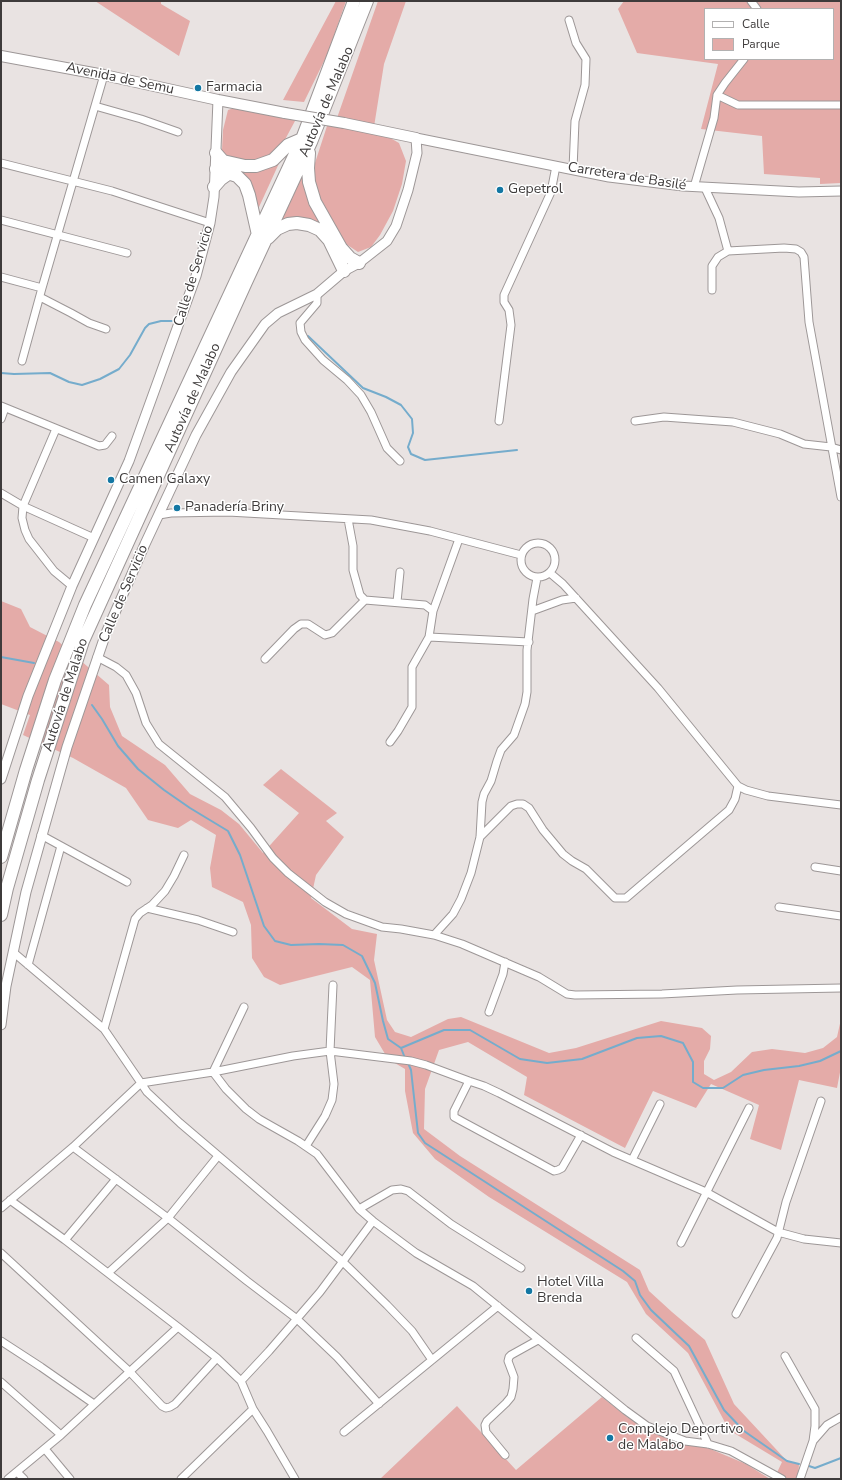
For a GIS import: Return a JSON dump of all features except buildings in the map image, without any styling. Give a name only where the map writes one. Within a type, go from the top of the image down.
[{"type":"highway","name":"Autovía de Malabo","points":[[307,140],[354,1]]},
{"type":"highway","name":"Autovía de Malabo","points":[[1,915],[7,888],[38,780],[83,641],[262,237],[307,140],[367,1]]},
{"type":"highway","points":[[216,153],[223,161],[245,166],[256,166],[272,160],[288,145],[307,140],[308,168],[313,198],[341,248],[350,258],[359,263]]},
{"type":"highway","points":[[216,169],[237,176],[245,184],[262,237],[288,224],[297,223],[309,225],[320,230],[329,240],[344,271]]},
{"type":"highway","points":[[214,187],[228,174]]},
{"type":"highway","name":"Autovía de Malabo","points":[[1,857],[26,770],[55,680],[85,605],[152,457],[262,237]]},
{"type":"main road","name":"Avenida de Semu","points":[[1,56],[104,75],[218,100],[416,138]]},
{"type":"street","points":[[569,20],[576,43],[586,59],[585,85],[582,99],[574,121],[573,169]]},
{"type":"street","points":[[694,187],[714,118],[717,96],[743,60]]},
{"type":"street","points":[[22,361],[104,75]]},
{"type":"street","points":[[717,96],[738,105],[841,105]]},
{"type":"street","name":"Calle de Servicio","points":[[1,779],[28,696],[72,586],[129,461],[190,297],[204,250],[210,223],[216,169],[218,100]]},
{"type":"street","points":[[95,106],[141,119],[178,132]]},
{"type":"street","name":"Carretera de Basilé","points":[[416,138],[609,177],[705,188],[799,192],[841,191]]},
{"type":"street","name":"Calle de Servicio","points":[[1,1025],[13,952],[26,892],[67,747],[97,657],[115,611],[196,435],[213,403],[253,338],[265,324],[278,313],[317,294],[344,271],[359,263],[387,240],[396,226],[404,204],[413,171],[416,153],[416,138]]},
{"type":"street","points":[[1,163],[118,193],[210,223]]},
{"type":"street","points":[[499,421],[511,325],[509,310],[504,302],[504,295],[551,192],[556,166]]},
{"type":"street","points":[[705,188],[719,218],[728,251]]},
{"type":"street","points":[[1,220],[127,253]]},
{"type":"street","points":[[712,290],[712,266],[718,257],[728,251],[784,248],[796,249],[802,252],[804,257],[809,322],[841,497]]},
{"type":"street","points":[[1,277],[42,288]]},
{"type":"street","points":[[317,294],[317,303],[300,323],[301,332],[305,340],[322,360],[347,380],[361,395],[371,412],[387,448],[400,461]]},
{"type":"street","points":[[40,297],[89,323],[106,328]]},
{"type":"street","points":[[1,419],[3,407],[99,446],[105,445],[112,436]]},
{"type":"street","points":[[635,421],[664,417],[733,422],[780,434],[804,444],[831,447],[841,450]]},
{"type":"street","points":[[56,429],[23,506],[22,518],[29,539],[54,571],[72,586]]},
{"type":"street","points":[[1,494],[23,506],[94,538]]},
{"type":"street","points":[[160,512],[171,514],[228,512],[371,520],[430,531],[522,555]]},
{"type":"street","points":[[348,519],[353,546],[353,570],[360,595],[366,600],[425,605],[433,611]]},
{"type":"street","points":[[390,742],[412,706],[412,667],[428,637],[433,611],[459,539]]},
{"type":"street","points":[[536,543],[546,545],[551,548],[556,558],[550,574],[542,578],[537,578],[532,577],[524,570],[521,560],[522,555],[531,544],[536,543]]},
{"type":"street","points":[[397,602],[400,572]]},
{"type":"street","points":[[550,574],[563,584],[658,688],[738,786],[746,790],[768,796],[841,805]]},
{"type":"street","points":[[434,935],[453,914],[461,899],[471,873],[480,837],[482,802],[484,794],[491,781],[501,750],[514,735],[525,704],[527,692],[526,672],[528,642],[537,578]]},
{"type":"street","points":[[532,611],[562,600],[576,598]]},
{"type":"street","points":[[265,660],[294,629],[301,624],[308,624],[326,635],[332,634],[366,600]]},
{"type":"street","points":[[428,637],[528,642]]},
{"type":"street","points":[[97,657],[116,667],[126,675],[136,693],[146,723],[159,744],[225,796],[273,858],[288,873],[325,902],[346,914],[382,927],[434,935],[462,944],[539,977],[567,994],[841,988]]},
{"type":"street","points":[[480,837],[511,806],[523,804],[529,808],[543,830],[563,854],[586,869],[615,898],[626,898],[729,810],[735,799],[738,786]]},
{"type":"street","points":[[41,835],[127,882]]},
{"type":"street","points":[[28,965],[61,846]]},
{"type":"street","points":[[104,1029],[135,919],[165,891],[184,855]]},
{"type":"street","points":[[816,867],[841,871]]},
{"type":"street","points":[[778,906],[841,916]]},
{"type":"street","points":[[147,908],[198,920],[233,932]]},
{"type":"street","points":[[13,952],[104,1029],[141,1082],[146,1092],[218,1156],[275,1202],[342,1261],[412,1331],[432,1360]]},
{"type":"street","points":[[489,1012],[503,974],[505,962]]},
{"type":"street","points":[[306,1146],[325,1116],[332,1100],[333,1076],[330,1051],[333,985]]},
{"type":"street","points":[[213,1072],[244,1008]]},
{"type":"street","points":[[1,1208],[73,1146],[141,1082],[213,1072],[293,1056],[330,1051],[411,1061],[484,1086],[613,1152],[706,1192],[778,1232],[804,1239],[841,1243]]},
{"type":"street","points":[[213,1072],[226,1089],[259,1120],[306,1146],[317,1154],[359,1209],[373,1221],[416,1253],[473,1286],[538,1340],[647,1426],[685,1441],[708,1444],[740,1454],[782,1479]]},
{"type":"street","points":[[469,1082],[454,1111],[454,1117],[554,1171],[562,1168],[581,1135]]},
{"type":"street","points":[[736,1314],[777,1238],[786,1202],[821,1101]]},
{"type":"street","points":[[632,1160],[660,1104]]},
{"type":"street","points":[[682,1243],[749,1108]]},
{"type":"street","points":[[73,1146],[297,1319],[336,1357],[379,1404]]},
{"type":"street","points":[[108,1273],[168,1218],[218,1156]]},
{"type":"street","points":[[65,1240],[116,1179]]},
{"type":"street","points":[[359,1209],[392,1190],[401,1189],[408,1191],[451,1224],[521,1268]]},
{"type":"street","points":[[10,1200],[65,1240],[178,1327],[217,1358],[241,1381],[253,1409],[295,1479]]},
{"type":"street","points":[[241,1381],[320,1292],[373,1221]]},
{"type":"street","points":[[1,1253],[129,1371],[162,1406],[166,1408],[175,1404],[217,1358]]},
{"type":"street","points":[[344,1432],[498,1306]]},
{"type":"street","points":[[8,1479],[61,1435],[178,1327]]},
{"type":"street","points":[[636,1338],[674,1371],[708,1444]]},
{"type":"street","points":[[505,1455],[486,1432],[485,1425],[487,1421],[511,1397],[514,1377],[508,1361],[510,1355],[538,1340]]},
{"type":"street","points":[[1,1341],[94,1404]]},
{"type":"street","points":[[785,1356],[815,1409],[813,1441],[800,1479]]},
{"type":"street","points":[[1,1382],[61,1435]]},
{"type":"street","points":[[181,1479],[253,1409]]},
{"type":"street","points":[[813,1441],[827,1426],[841,1417]]},
{"type":"street","points":[[45,1449],[70,1479]]},
{"type":"street","points":[[17,1472],[24,1479]]},
{"type":"green space","points":[[95,1],[161,1],[161,4],[190,21],[179,56]]},
{"type":"green space","points":[[336,1],[346,1],[328,53],[304,102],[283,100]]},
{"type":"green space","points":[[378,1],[406,1],[384,64],[373,133],[385,135],[399,143],[406,161],[402,184],[393,211],[380,235],[371,247],[358,252],[346,244],[319,196],[314,181],[314,166],[327,126],[346,127],[337,118]]},
{"type":"green space","points":[[624,1],[841,1],[841,183],[820,184],[820,178],[764,174],[762,136],[701,129],[718,64],[637,53],[618,9]]},
{"type":"green space","points":[[237,107],[294,119],[295,121],[281,147],[267,157],[256,160],[233,159],[225,155],[222,150],[223,130],[228,110]]},
{"type":"green space","points":[[286,148],[254,218],[252,195],[225,166],[254,168]]},
{"type":"green space","points":[[307,161],[329,229],[316,223],[277,227]]},
{"type":"green space","points":[[1,601],[21,609],[30,627],[59,642],[109,685],[110,707],[122,736],[165,765],[190,794],[221,810],[239,824],[263,853],[299,813],[263,785],[281,769],[337,813],[326,821],[344,837],[316,875],[311,898],[352,929],[377,934],[374,960],[387,1020],[395,1032],[411,1037],[448,1019],[461,1017],[549,1053],[576,1048],[661,1021],[702,1028],[711,1036],[710,1049],[704,1061],[704,1074],[714,1080],[731,1072],[752,1052],[772,1049],[805,1053],[823,1048],[837,1037],[841,1019],[841,1067],[837,1088],[799,1080],[781,1150],[750,1139],[759,1105],[711,1084],[696,1108],[653,1091],[625,1148],[524,1095],[527,1077],[468,1042],[439,1050],[425,1089],[424,1129],[460,1156],[640,1270],[649,1291],[705,1340],[734,1404],[787,1461],[799,1464],[798,1479],[774,1479],[782,1462],[729,1430],[688,1353],[646,1314],[627,1282],[489,1197],[435,1159],[413,1133],[405,1091],[405,1069],[388,1059],[375,1037],[370,980],[352,967],[280,985],[264,977],[252,958],[251,925],[243,902],[212,887],[210,868],[216,835],[191,820],[178,828],[148,820],[126,788],[73,758],[23,735],[30,715],[1,704]]},
{"type":"green space","name":"Complejo Deportivo de Malabo","points":[[602,1397],[627,1417],[652,1432],[680,1444],[708,1448],[746,1464],[770,1479],[380,1479],[457,1406],[516,1470]]},
{"type":"waterway","points":[[1,373],[50,373],[69,382],[82,385],[100,379],[119,369],[130,355],[145,328],[149,324],[161,321],[175,321]]},
{"type":"waterway","points":[[308,336],[363,388],[401,405],[412,419],[413,433],[408,447],[411,454],[425,460],[517,450]]},
{"type":"waterway","points":[[1,657],[34,663]]},
{"type":"waterway","points":[[92,705],[118,746],[138,769],[164,790],[190,808],[228,831],[240,855],[264,926],[275,941],[291,945],[343,945],[362,956],[375,983],[388,1039],[401,1048],[444,1030],[470,1030],[520,1059],[547,1063],[582,1059],[637,1038],[661,1036],[683,1043],[693,1062],[693,1082],[703,1088],[723,1088],[743,1075],[820,1061],[841,1051]]},
{"type":"waterway","points":[[401,1048],[405,1058]]},
{"type":"waterway","points":[[408,1063],[411,1070],[418,1133],[425,1143],[623,1271],[635,1281],[640,1295],[651,1310],[689,1346],[724,1410],[744,1431],[787,1461],[799,1464]]},
{"type":"waterway","points":[[809,1466],[815,1468],[841,1458]]},
{"type":"place","name":"Farmacia","points":[[198,88]]},
{"type":"place","name":"Gepetrol","points":[[500,190]]},
{"type":"place","name":"Camen Galaxy","points":[[111,480]]},
{"type":"place","name":"Panadería Briny","points":[[177,508]]},
{"type":"place","name":"Hotel Villa Brenda","points":[[529,1291]]},
{"type":"place","name":"Complejo Deportivo de Malabo","points":[[610,1438]]}]
